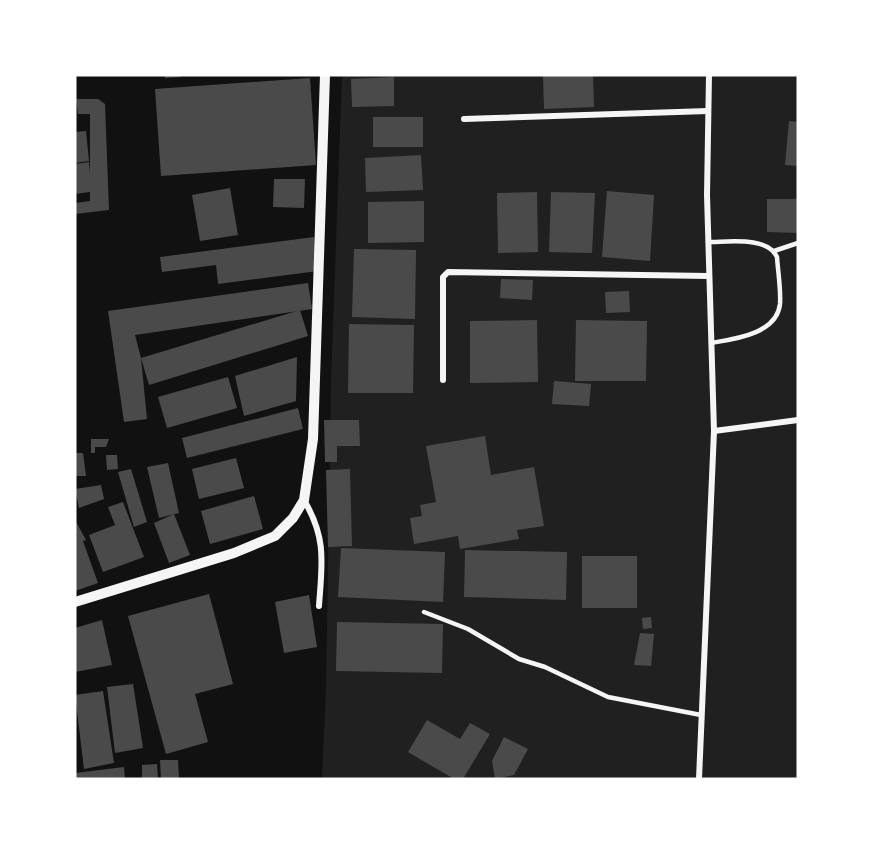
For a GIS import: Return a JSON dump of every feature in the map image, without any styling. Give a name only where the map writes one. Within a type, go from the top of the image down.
[{"type":"street","points":[[75,602],[234,553],[274,537],[293,518],[304,500],[313,439],[325,75]]},
{"type":"street","points":[[699,779],[714,431],[708,242],[709,75]]},
{"type":"street","points":[[464,119],[708,111]]},
{"type":"street","points":[[443,380],[443,277],[447,272],[709,276]]},
{"type":"street","points":[[714,431],[798,420]]},
{"type":"street","points":[[304,500],[316,520],[323,554],[319,606]]},
{"type":"lane","points":[[708,242],[758,244],[774,251],[777,257],[780,306],[773,319],[764,328],[735,339],[711,342]]},
{"type":"lane","points":[[774,251],[798,243]]},
{"type":"lane","points":[[424,612],[468,629],[519,659],[545,667],[608,697],[701,716]]},
{"type":"shaded area","points":[[342,75],[798,75],[798,779],[322,779],[326,688],[331,382]]},
{"type":"building","points":[[165,75],[181,75],[181,77],[165,78]]},
{"type":"building","points":[[543,75],[593,75],[594,107],[544,109]]},
{"type":"building","points":[[394,77],[394,106],[352,107],[351,79]]},
{"type":"building","points":[[310,78],[316,165],[161,176],[155,89]]},
{"type":"building","points":[[76,99],[98,99],[105,104],[109,210],[75,214],[75,203],[90,201],[90,192],[75,194],[75,164],[89,162],[90,173],[90,114],[78,114]]},
{"type":"building","points":[[373,117],[423,117],[423,147],[373,147]]},
{"type":"building","points":[[789,121],[798,122],[798,166],[785,165]]},
{"type":"building","points":[[86,131],[89,161],[75,163],[75,132]]},
{"type":"building","points":[[421,155],[423,190],[366,192],[365,158]]},
{"type":"building","points":[[274,179],[305,179],[304,208],[273,207]]},
{"type":"building","points":[[230,188],[238,235],[200,241],[192,195]]},
{"type":"building","points":[[607,191],[654,195],[650,261],[602,257]]},
{"type":"building","points":[[537,192],[538,252],[498,253],[497,193]]},
{"type":"building","points":[[551,192],[595,193],[592,253],[549,252]]},
{"type":"building","points":[[767,199],[798,199],[798,233],[767,232]]},
{"type":"building","points":[[424,201],[424,242],[368,243],[368,202]]},
{"type":"building","points":[[314,237],[318,271],[218,284],[216,265],[162,272],[160,257]]},
{"type":"building","points":[[354,249],[416,250],[415,319],[352,317]]},
{"type":"building","points":[[501,279],[533,280],[532,300],[500,298]]},
{"type":"building","points":[[308,283],[312,309],[135,335],[141,358],[147,419],[124,422],[108,311]]},
{"type":"building","points":[[629,291],[630,312],[606,313],[605,292]]},
{"type":"building","points":[[300,310],[308,336],[149,385],[141,358]]},
{"type":"building","points":[[537,320],[538,382],[470,383],[470,321]]},
{"type":"building","points":[[576,320],[647,321],[646,381],[575,381]]},
{"type":"building","points":[[349,324],[414,325],[413,393],[348,393]]},
{"type":"building","points":[[297,357],[296,401],[244,416],[235,376]]},
{"type":"building","points":[[228,377],[237,408],[167,428],[158,397]]},
{"type":"building","points":[[554,381],[591,384],[589,406],[552,404]]},
{"type":"building","points":[[298,408],[303,429],[187,458],[182,438]]},
{"type":"building","points":[[324,420],[359,420],[360,446],[337,446],[337,462],[325,462]]},
{"type":"building","points":[[485,436],[491,475],[534,467],[544,526],[517,530],[519,539],[460,549],[458,536],[414,544],[410,518],[422,516],[420,505],[436,502],[426,446]]},
{"type":"building","points":[[91,439],[109,439],[106,447],[95,447],[95,453],[91,453]]},
{"type":"building","points":[[75,453],[83,453],[86,476],[75,476]]},
{"type":"building","points":[[106,455],[117,455],[118,469],[107,470]]},
{"type":"building","points":[[236,458],[244,488],[199,499],[192,469]]},
{"type":"building","points":[[168,463],[179,513],[159,518],[147,467]]},
{"type":"building","points":[[131,469],[147,522],[134,527],[118,472]]},
{"type":"building","points":[[350,469],[352,546],[328,547],[326,470]]},
{"type":"building","points":[[101,485],[104,499],[79,508],[75,489]]},
{"type":"building","points":[[254,496],[263,529],[210,544],[201,511]]},
{"type":"building","points":[[123,502],[144,557],[103,572],[89,535],[115,525],[108,507]]},
{"type":"building","points":[[174,514],[190,555],[169,563],[154,523]]},
{"type":"building","points":[[75,520],[86,540],[83,541],[98,583],[75,591]]},
{"type":"building","points":[[341,548],[445,552],[443,602],[338,597]]},
{"type":"building","points":[[465,550],[567,552],[566,600],[464,597]]},
{"type":"building","points":[[582,556],[637,556],[637,608],[582,608]]},
{"type":"building","points":[[209,594],[233,684],[195,694],[208,742],[166,754],[128,616]]},
{"type":"building","points":[[309,595],[317,647],[284,653],[275,602]]},
{"type":"building","points":[[651,617],[652,628],[643,629],[642,618]]},
{"type":"building","points":[[102,620],[112,665],[75,672],[75,628]]},
{"type":"building","points":[[337,622],[443,624],[442,673],[336,671]]},
{"type":"building","points":[[640,633],[654,634],[651,666],[634,665]]},
{"type":"building","points":[[133,684],[143,748],[115,753],[107,687]]},
{"type":"building","points":[[103,691],[114,763],[84,769],[75,695]]},
{"type":"building","points":[[427,720],[460,739],[470,723],[490,734],[463,779],[454,779],[408,752]]},
{"type":"building","points":[[504,737],[528,749],[514,775],[495,779],[492,761]]},
{"type":"building","points":[[160,760],[178,760],[179,779],[161,779]]},
{"type":"building","points":[[157,764],[158,779],[142,779],[142,765]]},
{"type":"building","points":[[124,767],[125,779],[75,779],[75,773]]}]
